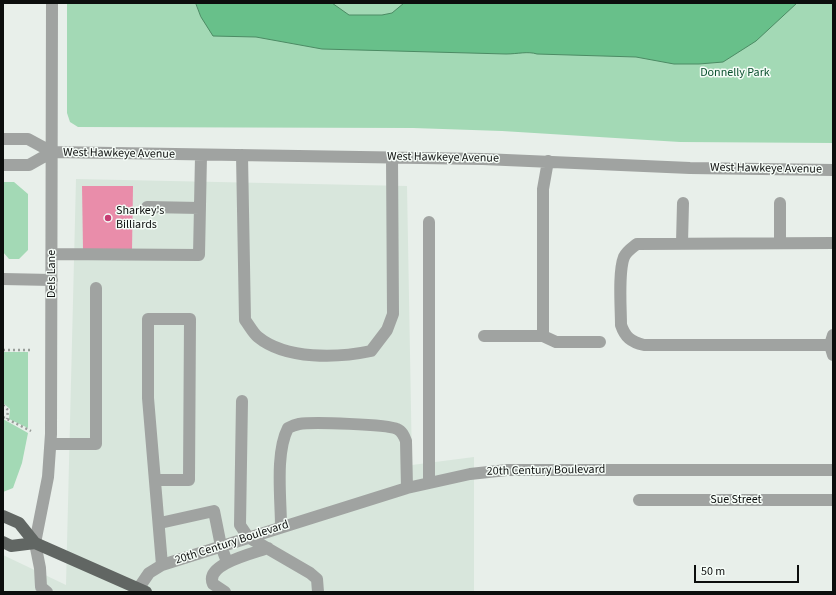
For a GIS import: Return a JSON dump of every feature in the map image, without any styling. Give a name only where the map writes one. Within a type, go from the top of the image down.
[{"type":"main road","points":[[3,516],[19,523],[35,544],[140,591]]},
{"type":"main road","points":[[3,542],[11,546],[35,544]]},
{"type":"street","name":"Dels Lane","points":[[35,544],[44,498],[51,444],[52,3]]},
{"type":"street","name":"West Hawkeye Avenue","points":[[3,139],[28,139],[52,152],[201,156],[242,155],[392,157],[548,161],[690,168],[833,170]]},
{"type":"street","name":"West Hawkeye Avenue","points":[[3,165],[29,165],[52,152]]},
{"type":"street","points":[[242,155],[245,320],[258,337],[281,349],[316,356],[354,354],[371,351],[387,330],[393,314],[392,157]]},
{"type":"street","points":[[52,254],[199,255],[201,156]]},
{"type":"street","points":[[543,336],[543,189],[548,161]]},
{"type":"street","points":[[682,243],[683,203]]},
{"type":"street","points":[[780,203],[780,243]]},
{"type":"street","points":[[147,207],[200,208]]},
{"type":"street","points":[[429,222],[429,483]]},
{"type":"street","points":[[832,345],[644,345],[629,339],[624,333],[621,325],[622,267],[624,257],[629,250],[637,244],[833,243]]},
{"type":"street","points":[[3,279],[52,280]]},
{"type":"street","points":[[51,444],[96,444],[96,288]]},
{"type":"street","points":[[155,480],[189,480],[190,319],[148,319],[148,398],[155,480],[160,523],[162,565]]},
{"type":"street","points":[[484,336],[543,336],[556,342],[600,342]]},
{"type":"street","points":[[242,400],[240,525],[248,537],[310,572],[317,579],[318,592]]},
{"type":"street","points":[[281,527],[280,479],[282,444],[288,428],[294,425],[380,426],[398,429],[404,434],[406,441],[407,488]]},
{"type":"street","name":"20th Century Boulevard","points":[[140,591],[149,574],[162,565],[407,488],[470,474],[507,470],[833,470]]},
{"type":"street","name":"Sue Street","points":[[639,500],[833,500]]},
{"type":"street","points":[[160,523],[214,511],[221,546],[227,562]]},
{"type":"street","points":[[35,544],[40,568],[41,587],[47,592]]},
{"type":"street","points":[[222,591],[213,584],[212,577],[214,572],[227,562],[268,548]]},
{"type":"path","points":[[3,350],[31,350]]},
{"type":"path","points":[[3,405],[8,410],[7,419]]},
{"type":"path","points":[[3,417],[31,431]]},
{"type":"shaded area","points":[[196,3],[332,3],[349,15],[382,15],[392,13],[404,3],[797,3],[756,41],[723,62],[674,64],[636,57],[530,53],[506,54],[322,49],[256,37],[213,36],[201,17]]},
{"type":"shaded area","points":[[76,179],[407,186],[412,465],[474,457],[474,592],[3,592],[3,555],[66,585]]},
{"type":"green space","name":"Donnelly Park","points":[[67,3],[833,3],[833,143],[680,142],[502,131],[413,128],[78,127],[70,122],[67,113]]},
{"type":"green space","points":[[3,182],[14,182],[28,194],[28,250],[19,259],[9,259],[3,252]]},
{"type":"green space","points":[[3,352],[28,352],[28,428],[9,419],[10,409],[3,403]]},
{"type":"green space","points":[[3,419],[28,433],[22,463],[13,488],[3,492]]},
{"type":"building","name":"Sharkey's Billiards","points":[[82,186],[133,186],[132,250],[83,250]]},
{"type":"place","name":"Sharkey's Billiards","points":[[108,218]]}]
